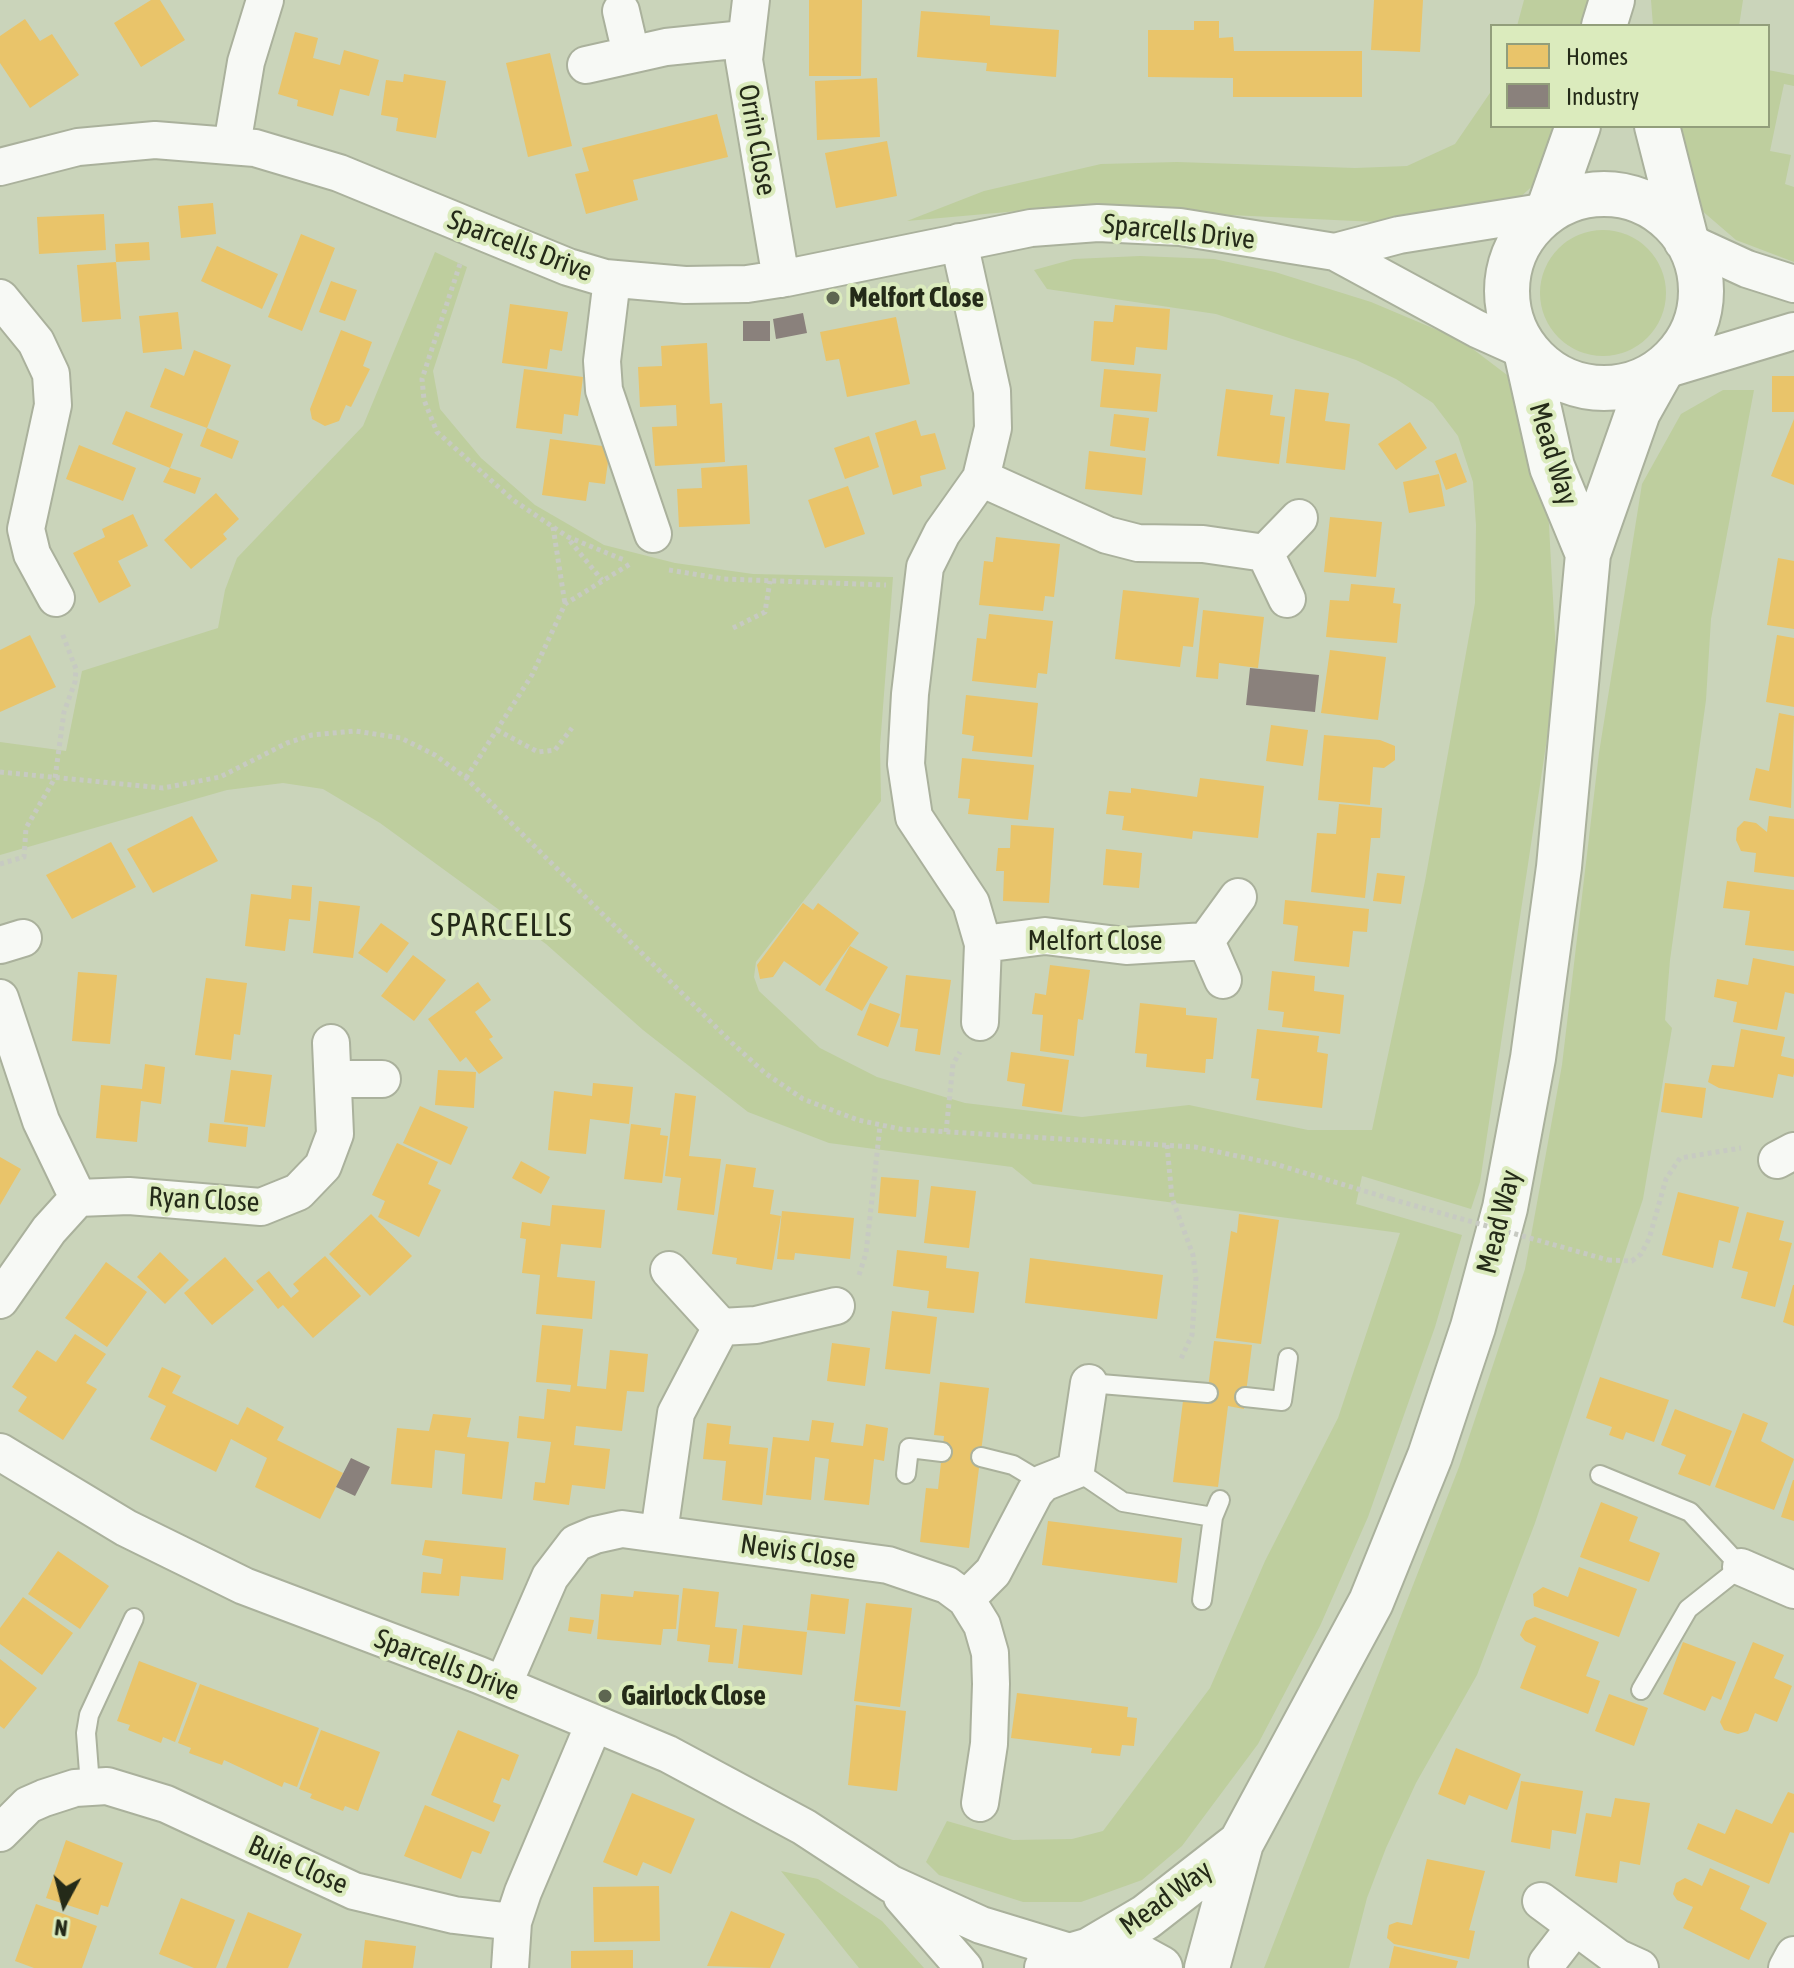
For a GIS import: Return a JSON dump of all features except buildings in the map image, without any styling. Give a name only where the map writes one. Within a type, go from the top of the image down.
[{"type":"main road","points":[[1605,24],[1612,0]]},
{"type":"main road","points":[[1630,0],[1635,24]]},
{"type":"main road","points":[[1577,128],[1548,211],[1519,243],[1506,285],[1507,308],[1526,351],[1563,380],[1585,387],[1612,389],[1638,383],[1661,371],[1681,353],[1694,330],[1701,304],[1701,278],[1686,241],[1658,128]]},
{"type":"main road","points":[[1548,211],[1589,195],[1611,194],[1637,199],[1660,212],[1686,241]]},
{"type":"main road","name":"Mead Way","points":[[1526,351],[1552,467],[1588,554]]},
{"type":"main road","name":"Mead Way","points":[[1207,1968],[1241,1843],[1288,1761],[1371,1602],[1430,1456],[1473,1327],[1505,1208],[1533,1058],[1559,867],[1588,554],[1629,435],[1661,371]]},
{"type":"main road","name":"Mead Way","points":[[1071,1958],[1146,1917],[1241,1843]]},
{"type":"main road","points":[[1071,1958],[1115,1950],[1138,1956],[1160,1968]]},
{"type":"street","points":[[232,145],[246,62],[265,0]]},
{"type":"street","name":"Orrin Close","points":[[751,0],[744,39],[747,81],[781,279]]},
{"type":"street","points":[[621,11],[631,54]]},
{"type":"street","points":[[586,65],[631,54],[744,39]]},
{"type":"street","name":"Sparcells Drive","points":[[0,167],[78,147],[155,140],[232,145],[290,157],[339,173],[522,251],[612,279],[712,286],[781,279],[1053,225],[1147,223],[1335,252],[1477,329],[1526,351]]},
{"type":"street","name":"Sparcells Drive","points":[[1335,252],[1399,235],[1548,211]]},
{"type":"street","points":[[1686,241],[1747,269],[1794,284]]},
{"type":"street","points":[[959,242],[992,391],[993,428],[981,478],[942,533],[925,567],[910,694],[906,764],[914,817],[971,903],[983,944],[980,1022]]},
{"type":"street","points":[[612,279],[602,361],[604,390],[653,534]]},
{"type":"street","points":[[0,298],[36,342],[51,374],[50,424],[27,515],[14,546],[56,598]]},
{"type":"street","points":[[1661,371],[1794,331]]},
{"type":"street","points":[[981,478],[1123,539],[1156,545],[1203,544],[1265,553]]},
{"type":"street","points":[[1265,553],[1299,518]]},
{"type":"street","points":[[1265,553],[1287,599]]},
{"type":"street","points":[[1223,980],[1206,941],[1238,897]]},
{"type":"street","name":"Melfort Close","points":[[983,944],[1045,936],[1126,946],[1206,941]]},
{"type":"street","points":[[0,998],[41,1121],[78,1198],[49,1230],[0,1300]]},
{"type":"street","name":"Ryan Close","points":[[78,1198],[129,1196],[243,1207],[282,1201],[312,1180],[331,1150],[335,1134],[331,1043]]},
{"type":"street","points":[[334,1079],[382,1079]]},
{"type":"street","points":[[669,1270],[721,1327]]},
{"type":"street","points":[[721,1327],[756,1325],[836,1306]]},
{"type":"street","points":[[659,1533],[676,1413],[721,1327]]},
{"type":"street","points":[[980,1803],[989,1744],[990,1653],[982,1625],[966,1599],[993,1572],[1023,1512],[1060,1477],[1089,1383]]},
{"type":"street","name":"Sparcells Drive","points":[[0,1452],[126,1528],[231,1580],[503,1685],[668,1754],[753,1799],[891,1884],[981,1925],[1071,1958]]},
{"type":"street","name":"Nevis Close","points":[[503,1685],[550,1577],[576,1543],[622,1529],[888,1565],[927,1576],[966,1599]]},
{"type":"street","points":[[1741,1567],[1794,1590]]},
{"type":"street","points":[[510,1968],[513,1922],[535,1859],[594,1724]]},
{"type":"street","name":"Buie Close","points":[[0,1833],[28,1805],[60,1791],[90,1785],[121,1789],[166,1804],[354,1891],[454,1915],[513,1922]]},
{"type":"street","name":"Sparcells Drive","points":[[891,1884],[964,1968]]},
{"type":"street","points":[[1541,1901],[1574,1928],[1640,1968]]},
{"type":"street","points":[[1544,1965],[1574,1928]]},
{"type":"street","points":[[1787,1968],[1794,1955]]},
{"type":"lane","points":[[1245,1397],[1282,1401],[1288,1358]]},
{"type":"lane","points":[[1089,1383],[1208,1393]]},
{"type":"lane","points":[[906,1474],[909,1448],[942,1452]]},
{"type":"lane","points":[[981,1457],[1060,1477],[1123,1502],[1216,1509],[1202,1600]]},
{"type":"lane","points":[[1600,1475],[1690,1512],[1741,1567],[1688,1609],[1641,1690]]},
{"type":"lane","points":[[90,1785],[86,1733],[89,1715],[134,1618]]},
{"type":"path","points":[[466,778],[545,652],[565,604],[553,527]]},
{"type":"path","points":[[568,537],[602,580]]},
{"type":"path","points":[[565,604],[631,563]]},
{"type":"path","points":[[733,628],[765,612],[770,581]]},
{"type":"path","points":[[0,864],[24,857],[26,828],[55,778],[64,712],[75,682],[76,669],[58,622],[56,598]]},
{"type":"path","points":[[497,730],[524,747],[538,752],[558,752],[572,728]]},
{"type":"path","points":[[0,772],[163,788],[194,784],[233,772],[287,743],[312,735],[355,731],[401,738],[435,755],[466,778],[765,1073],[803,1099],[880,1126],[1195,1147],[1275,1164],[1608,1260],[1632,1261],[1641,1254],[1649,1239],[1666,1179],[1680,1158],[1754,1143],[1786,1155]]},
{"type":"path","points":[[946,1132],[953,1064],[980,1022]]},
{"type":"path","points":[[836,1306],[859,1275],[866,1253],[880,1126]]},
{"type":"path","points":[[1154,1388],[1186,1351],[1196,1306],[1193,1255],[1172,1198],[1167,1145]]},
{"type":"green space","points":[[1524,0],[1597,0],[1593,24],[1518,24]]},
{"type":"green space","points":[[1651,0],[1743,0],[1739,24],[1653,24]]},
{"type":"green space","points":[[1770,70],[1794,75],[1794,86],[1784,84],[1770,151],[1791,155],[1785,184],[1794,187],[1794,262],[1736,240],[1700,209],[1672,128],[1770,128]]},
{"type":"green space","points":[[1490,93],[1490,128],[1569,128],[1546,174],[1518,199],[1397,223],[1063,207],[907,221],[984,191],[1101,164],[1177,162],[1355,168],[1407,166],[1455,144]]},
{"type":"green space","points":[[1603,230],[1627,235],[1648,248],[1661,269],[1666,293],[1661,317],[1648,338],[1627,351],[1603,356],[1579,351],[1558,338],[1545,317],[1540,293],[1545,269],[1558,248],[1579,235]]},
{"type":"green space","points":[[435,252],[467,267],[433,371],[440,409],[481,458],[535,505],[604,545],[675,563],[753,574],[893,577],[880,746],[881,801],[756,962],[754,977],[759,991],[820,1048],[877,1077],[965,1103],[1082,1117],[1189,1105],[1308,1130],[1372,1130],[1425,881],[1475,603],[1476,525],[1473,482],[1458,436],[1433,403],[1396,379],[1356,360],[1216,314],[1047,289],[1034,270],[1074,259],[1140,256],[1214,259],[1275,272],[1371,302],[1461,340],[1511,378],[1547,489],[1557,672],[1480,1182],[1471,1209],[1362,1176],[1356,1204],[1462,1235],[1435,1327],[1368,1517],[1320,1626],[1258,1744],[1182,1846],[1142,1880],[1081,1902],[1023,1902],[939,1875],[926,1862],[947,1821],[1013,1840],[1072,1839],[1103,1831],[1210,1688],[1265,1561],[1338,1418],[1400,1233],[1033,1184],[1012,1167],[829,1143],[748,1112],[643,1030],[546,944],[380,823],[323,789],[283,783],[227,790],[0,855],[0,742],[66,751],[82,671],[218,628],[225,590],[237,558],[363,426]]},
{"type":"green space","points":[[1723,390],[1754,390],[1711,619],[1706,700],[1670,960],[1665,1020],[1672,1028],[1643,1199],[1535,1523],[1477,1675],[1416,1783],[1386,1848],[1367,1898],[1349,1968],[1264,1968],[1459,1467],[1525,1269],[1562,1065],[1599,753],[1642,484],[1681,414]]},
{"type":"green space","points":[[781,1871],[818,1879],[882,1921],[924,1968],[859,1968]]},
{"type":"place","name":"Melfort Close","points":[[833,298]]},
{"type":"place","name":"Gairlock Close","points":[[605,1696]]},
{"type":"district","name":"SPARCELLS","points":[[502,926]]}]
